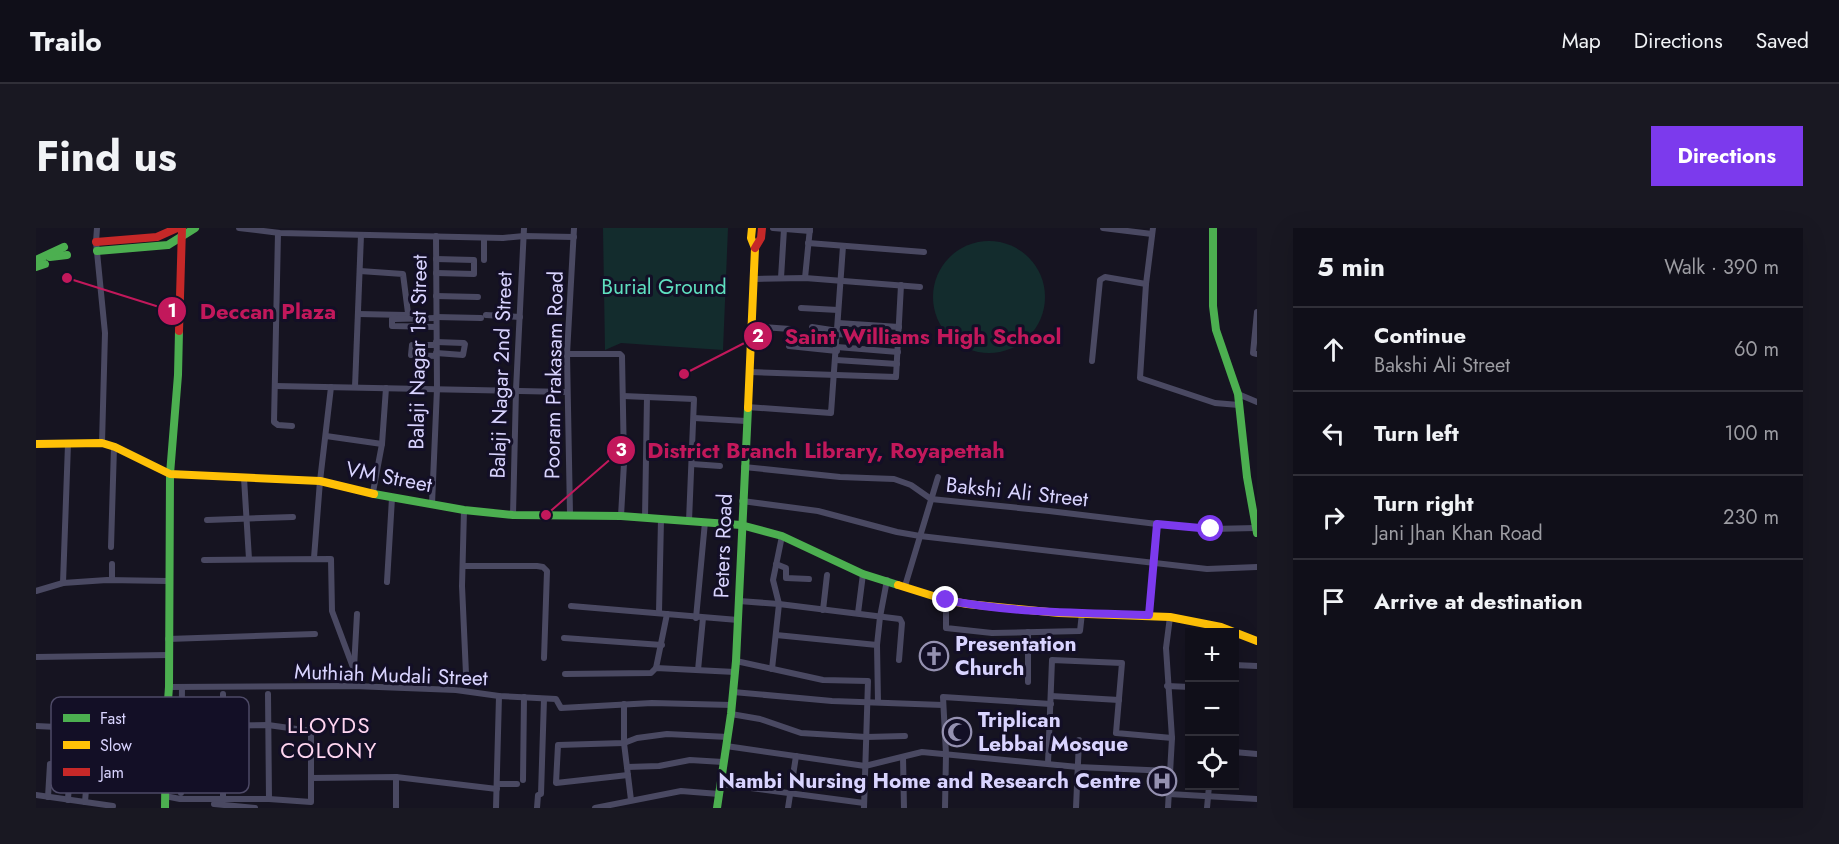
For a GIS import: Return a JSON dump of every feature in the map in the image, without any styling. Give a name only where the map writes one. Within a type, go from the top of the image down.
[{"type":"street","points":[[98,228],[96,247],[105,333],[102,443]]},
{"type":"street","points":[[96,247],[157,237],[177,228]]},
{"type":"street","points":[[96,247],[168,245],[182,233],[195,228]]},
{"type":"street","points":[[239,228],[278,233],[361,235],[399,232],[436,236],[503,238],[574,237]]},
{"type":"street","points":[[503,228],[503,238]]},
{"type":"street","name":"Balaji Nagar 2nd Street","points":[[513,514],[524,228]]},
{"type":"street","name":"Pooram Prakasam Road","points":[[570,514],[567,354],[574,228]]},
{"type":"street","name":"Peters Road","points":[[717,808],[736,661],[754,279],[755,248],[751,238],[752,228]]},
{"type":"street","points":[[755,248],[756,228]]},
{"type":"street","name":"Peters Road","points":[[755,248],[761,238],[762,228]]},
{"type":"street","points":[[773,228],[810,229],[805,278]]},
{"type":"street","points":[[1102,228],[1153,231],[1146,284],[1140,378],[1215,403],[1239,405]]},
{"type":"street","points":[[1213,228],[1216,330],[1238,394],[1247,477],[1256,530]]},
{"type":"street","points":[[782,278],[784,229]]},
{"type":"street","points":[[168,697],[170,474],[178,375],[182,233]]},
{"type":"street","points":[[278,233],[274,422],[278,425],[292,426]]},
{"type":"street","points":[[355,387],[361,235]]},
{"type":"street","name":"Balaji Nagar 1st Street","points":[[432,504],[437,389],[436,236]]},
{"type":"street","points":[[484,237],[484,260]]},
{"type":"street","points":[[808,243],[924,252]]},
{"type":"street","points":[[747,407],[832,412],[843,246]]},
{"type":"street","points":[[39,260],[65,251]]},
{"type":"street","points":[[436,259],[474,260],[474,274],[436,273]]},
{"type":"street","points":[[358,314],[406,315],[408,313],[403,274],[360,271]]},
{"type":"street","points":[[754,279],[805,278],[920,287]]},
{"type":"street","points":[[1092,361],[1100,280],[1105,278],[1146,284]]},
{"type":"street","points":[[750,372],[896,377],[901,285]]},
{"type":"street","points":[[436,296],[478,297]]},
{"type":"street","points":[[801,308],[838,310]]},
{"type":"street","points":[[1257,312],[1252,353],[1257,354]]},
{"type":"street","points":[[436,327],[392,326],[392,320],[436,317],[520,317]]},
{"type":"street","points":[[838,322],[899,327]]},
{"type":"street","points":[[812,327],[898,339]]},
{"type":"street","points":[[752,328],[790,329]]},
{"type":"street","points":[[436,357],[411,355],[412,345],[464,339]]},
{"type":"street","points":[[411,359],[463,354],[465,344],[436,342]]},
{"type":"street","points":[[789,346],[898,351]]},
{"type":"street","points":[[567,354],[621,355],[624,463],[621,516]]},
{"type":"street","points":[[836,360],[897,364]]},
{"type":"street","points":[[275,386],[567,392]]},
{"type":"street","points":[[314,558],[331,387]]},
{"type":"street","points":[[373,492],[382,444],[386,388]]},
{"type":"street","points":[[1238,394],[1257,402]]},
{"type":"street","points":[[623,396],[692,398],[694,400],[689,521]]},
{"type":"street","points":[[645,518],[647,397]]},
{"type":"street","points":[[694,418],[746,421]]},
{"type":"street","points":[[326,436],[382,444]]},
{"type":"street","name":"VM Street","points":[[36,444],[102,443],[170,474],[320,481],[392,498],[464,510],[513,514],[621,516],[741,525],[782,536],[863,574],[946,600],[978,605],[1082,613],[1170,617],[1221,627],[1257,641]]},
{"type":"street","points":[[63,583],[68,444]]},
{"type":"street","points":[[111,547],[114,447]]},
{"type":"street","points":[[692,464],[720,466]]},
{"type":"street","name":"Bakshi Ali Street","points":[[744,467],[840,477],[894,479],[911,485],[931,499],[1157,524],[1256,530]]},
{"type":"street","points":[[905,586],[938,477]]},
{"type":"street","points":[[244,478],[249,559]]},
{"type":"street","points":[[387,582],[392,498]]},
{"type":"street","points":[[742,501],[818,511],[920,536],[1207,569],[1257,567]]},
{"type":"street","points":[[464,510],[466,674]]},
{"type":"street","points":[[207,520],[293,517]]},
{"type":"street","points":[[659,612],[661,519]]},
{"type":"street","points":[[698,670],[705,522]]},
{"type":"street","points":[[1149,615],[1157,524]]},
{"type":"street","points":[[772,669],[779,604],[773,580],[782,536]]},
{"type":"street","points":[[204,560],[331,559],[332,611],[354,670]]},
{"type":"street","points":[[112,564],[112,580]]},
{"type":"street","points":[[776,564],[786,568],[786,578],[809,579]]},
{"type":"street","points":[[463,566],[537,566],[547,571],[544,658]]},
{"type":"street","points":[[858,613],[863,574]]},
{"type":"street","points":[[823,610],[827,575]]},
{"type":"street","points":[[36,591],[63,583],[112,580],[168,581]]},
{"type":"street","points":[[878,702],[877,645],[887,580]]},
{"type":"street","points":[[946,600],[946,628],[992,633],[1080,631],[1082,613]]},
{"type":"street","points":[[739,601],[900,619],[902,623],[899,660]]},
{"type":"street","points":[[571,606],[738,620]]},
{"type":"street","points":[[353,686],[357,614]]},
{"type":"street","points":[[565,674],[651,673],[656,669],[667,614]]},
{"type":"street","points":[[1168,808],[1172,738],[1166,648],[1170,617]]},
{"type":"street","points":[[1028,632],[1028,682]]},
{"type":"street","points":[[168,639],[315,634]]},
{"type":"street","points":[[776,635],[877,645]]},
{"type":"street","points":[[564,638],[662,645]]},
{"type":"street","points":[[36,657],[168,655]]},
{"type":"street","points":[[1048,763],[1052,660],[1122,663],[1116,733],[1172,738]]},
{"type":"street","points":[[720,784],[842,804],[864,805],[868,682],[823,680],[736,661]]},
{"type":"street","points":[[1239,665],[1257,666]]},
{"type":"street","points":[[656,669],[735,672]]},
{"type":"street","name":"Muthiah Mudali Street","points":[[169,687],[353,686],[456,690],[499,696],[496,808]]},
{"type":"street","points":[[1167,686],[1185,687]]},
{"type":"street","points":[[182,687],[182,697]]},
{"type":"street","points":[[733,692],[808,700],[943,705]]},
{"type":"street","points":[[268,694],[269,799]]},
{"type":"street","points":[[499,696],[557,699],[561,708],[579,709],[624,704],[691,703],[731,710],[801,733],[866,737],[906,736]]},
{"type":"street","points":[[945,808],[946,754],[943,697],[1119,700]]},
{"type":"street","points":[[311,778],[396,777],[497,786],[520,782],[524,698]]},
{"type":"street","points":[[537,808],[538,795],[541,794],[544,699]]},
{"type":"street","points":[[624,704],[624,743],[631,800]]},
{"type":"street","points":[[165,802],[180,799],[269,799],[311,802],[311,731],[268,725],[249,726]]},
{"type":"street","points":[[36,726],[51,727]]},
{"type":"street","points":[[628,775],[556,783],[558,745],[624,743],[637,738],[667,734],[865,766],[922,752],[1078,767],[1170,771]]},
{"type":"street","points":[[1076,808],[1079,740]]},
{"type":"street","points":[[1239,752],[1257,754]]},
{"type":"street","points":[[788,808],[796,756]]},
{"type":"street","points":[[903,757],[904,808]]},
{"type":"street","points":[[627,767],[659,766],[690,760],[723,762]]},
{"type":"street","points":[[48,797],[51,764]]},
{"type":"street","points":[[396,777],[396,808]]},
{"type":"street","points":[[1207,808],[1209,790]]},
{"type":"street","points":[[595,808],[681,791],[719,794]]},
{"type":"street","points":[[68,793],[68,800]]},
{"type":"street","points":[[85,802],[86,793]]},
{"type":"street","points":[[223,793],[223,800]]},
{"type":"street","points":[[1169,794],[1257,799]]},
{"type":"street","points":[[36,795],[113,806]]},
{"type":"street","points":[[165,802],[210,803],[255,808]]},
{"type":"green space","name":"Burial Ground","points":[[603,228],[728,228],[723,350],[621,343],[605,350]]},
{"type":"green space","points":[[989,241],[1010,245],[1029,257],[1041,276],[1045,297],[1041,318],[1029,337],[1010,349],[989,353],[968,349],[949,337],[937,318],[933,297],[937,276],[949,257],[968,245]]},
{"type":"traffic: fast","points":[[97,251],[168,245],[195,228]]},
{"type":"traffic: fast","points":[[1213,228],[1213,306],[1216,330],[1238,394],[1247,477],[1257,533]]},
{"type":"traffic: fast","points":[[36,260],[64,247]]},
{"type":"traffic: fast","points":[[50,257],[67,255]]},
{"type":"traffic: fast","points":[[36,267],[45,264]]},
{"type":"traffic: fast","points":[[168,697],[170,474],[179,331]]},
{"type":"traffic: fast","points":[[717,808],[731,714],[736,661],[748,408]]},
{"type":"traffic: fast","points":[[374,494],[464,510],[513,515],[621,516],[741,525],[782,536],[863,574],[898,585]]},
{"type":"traffic: fast","points":[[165,793],[165,808]]},
{"type":"traffic: slow","points":[[748,408],[755,248],[751,238],[752,228]]},
{"type":"traffic: slow","points":[[36,444],[102,443],[170,474],[320,481],[374,494]]},
{"type":"traffic: slow","points":[[898,585],[967,604],[1059,613],[1170,617],[1221,627],[1257,641]]},
{"type":"traffic: jam","points":[[96,242],[157,237],[177,228]]},
{"type":"traffic: jam","points":[[179,331],[182,228]]},
{"type":"traffic: jam","points":[[755,248],[761,238],[762,228]]},
{"type":"place","name":"Deccan Plaza","points":[[67,278]]},
{"type":"place","name":"Saint Williams High School","points":[[684,374]]},
{"type":"place","name":"District Branch Library, Royapettah","points":[[546,515]]},
{"type":"place","name":"Presentation Church","points":[[934,656]]},
{"type":"place","name":"Triplican Lebbai Mosque","points":[[957,732]]},
{"type":"place","name":"Nambi Nursing Home and Research Centre","points":[[1162,781]]},
{"type":"district","name":"LLOYDS COLONY","points":[[329,738]]},
{"type":"route","points":[[946,600],[1059,613],[1149,615],[1157,524],[1211,529]]}]
